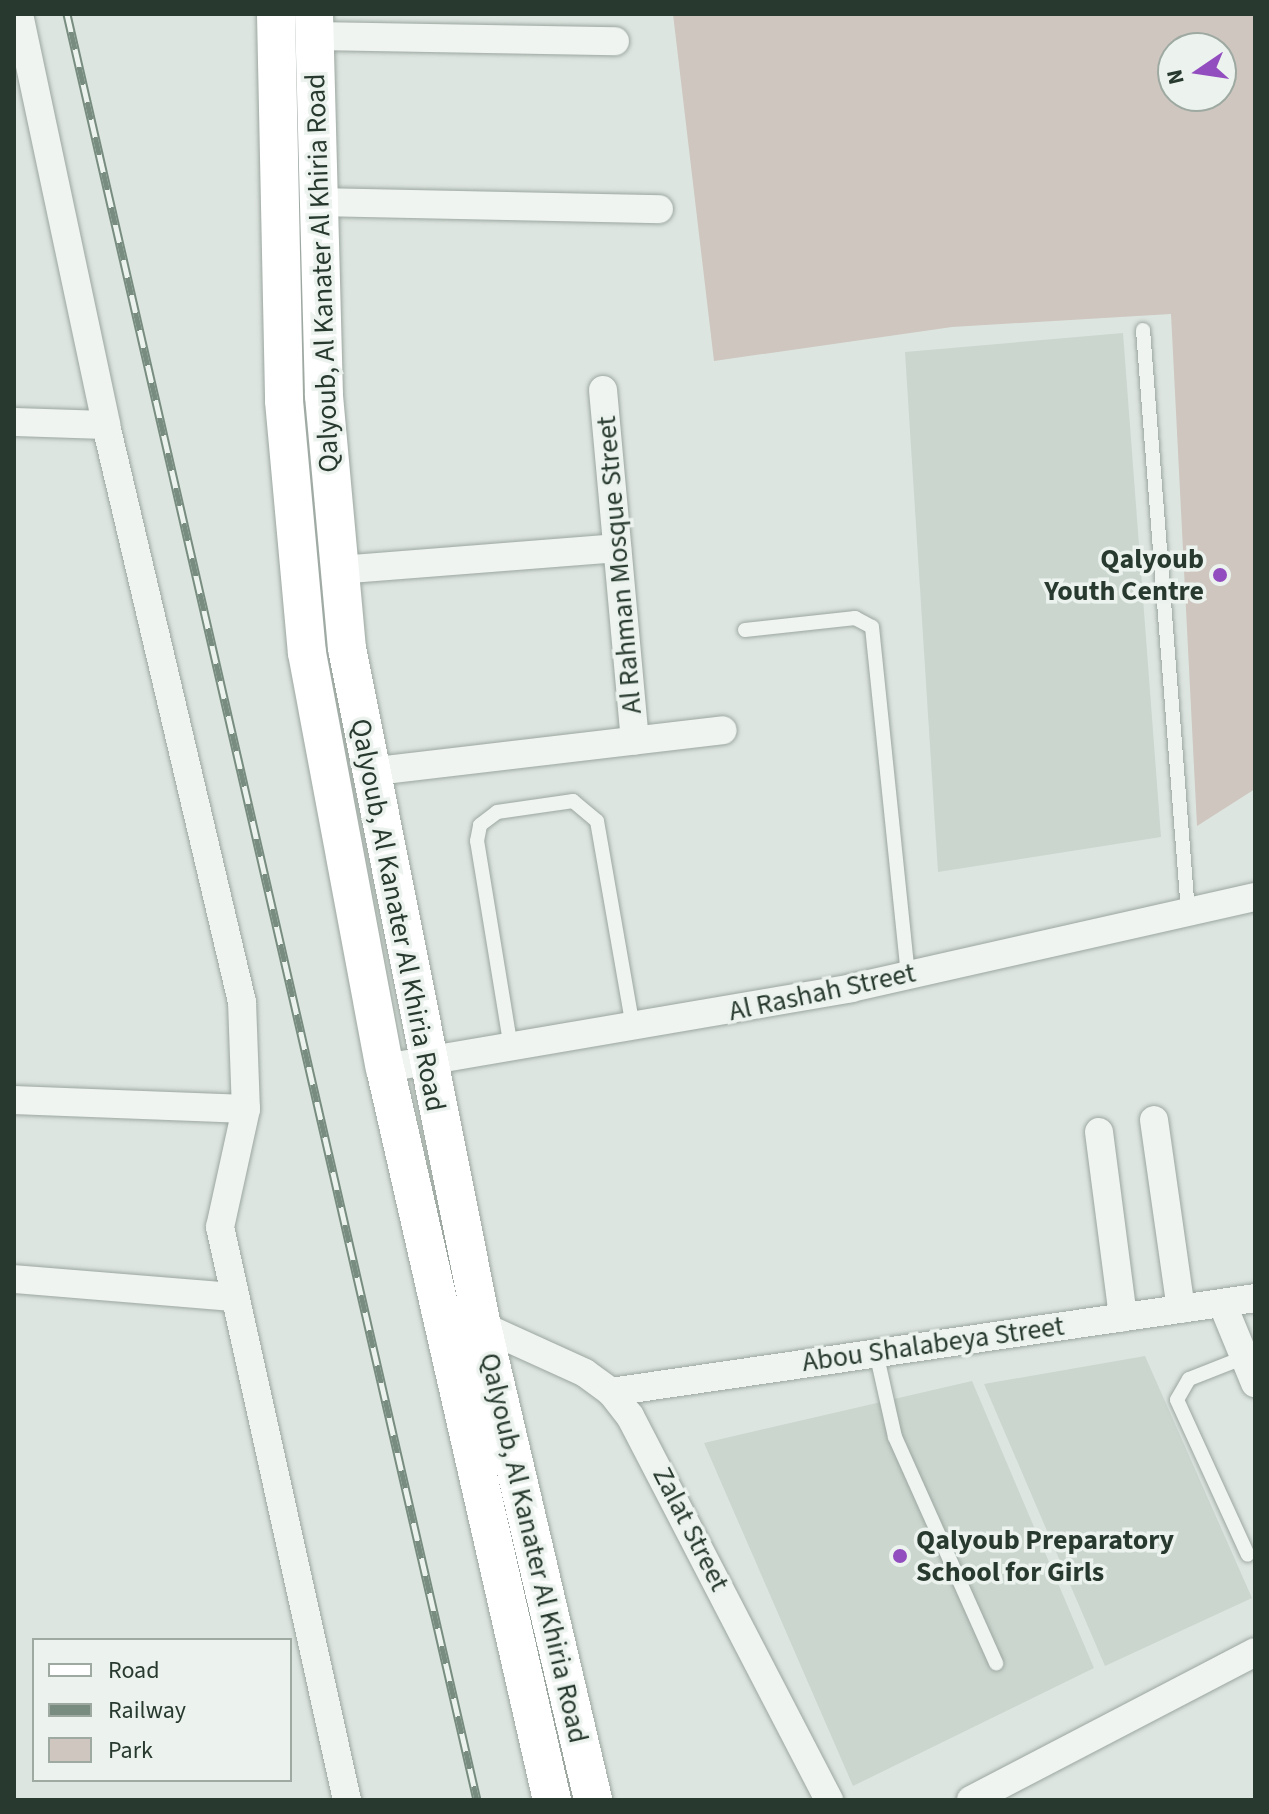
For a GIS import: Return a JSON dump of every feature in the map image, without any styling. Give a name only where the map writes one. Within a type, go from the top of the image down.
[{"type":"main road","name":"Qalyoub, Al Kanater Al Khiria Road","points":[[276,14],[292,527],[307,653],[385,1068],[552,1800]]},
{"type":"main road","name":"Qalyoub, Al Kanater Al Khiria Road","points":[[314,25],[324,396],[338,570],[368,772],[482,1326],[593,1800]]},
{"type":"street","points":[[19,14],[106,425],[242,1002],[246,1109],[227,1179],[220,1227],[347,1800]]},
{"type":"street","points":[[314,25],[615,41]]},
{"type":"street","points":[[319,202],[659,209]]},
{"type":"street","name":"Al Rahman Mosque Street","points":[[603,390],[635,741]]},
{"type":"street","points":[[14,422],[106,425]]},
{"type":"street","points":[[338,570],[617,548]]},
{"type":"street","points":[[368,772],[723,730]]},
{"type":"street","name":"Al Rashah Street","points":[[385,1068],[633,1029],[908,975],[1255,897]]},
{"type":"street","points":[[14,1100],[246,1109]]},
{"type":"street","points":[[1154,1120],[1181,1309]]},
{"type":"street","points":[[1099,1132],[1123,1317]]},
{"type":"street","points":[[14,1279],[234,1297]]},
{"type":"street","name":"Abou Shalabeya Street","points":[[611,1392],[1255,1298]]},
{"type":"street","points":[[1222,1303],[1250,1370]]},
{"type":"street","name":"Zalat Street","points":[[482,1326],[575,1368],[611,1392],[649,1446],[829,1800]]},
{"type":"street","points":[[971,1800],[1255,1652]]},
{"type":"lane","points":[[1143,330],[1188,912]]},
{"type":"lane","points":[[745,630],[855,618],[872,627],[908,975]]},
{"type":"lane","points":[[511,1048],[477,841],[480,825],[497,812],[573,801],[597,821],[633,1029]]},
{"type":"lane","points":[[876,1352],[895,1437],[996,1663]]},
{"type":"lane","points":[[1248,1555],[1177,1400],[1189,1379],[1250,1370]]},
{"type":"shaded area","points":[[1123,333],[1161,837],[938,872],[905,352]]},
{"type":"shaded area","points":[[1145,1356],[1252,1598],[1105,1666],[984,1384]]},
{"type":"shaded area","name":"Qalyoub Preparatory School for Girls","points":[[972,1381],[1094,1668],[853,1786],[704,1443]]},
{"type":"green space","name":"Qalyoub Youth Centre","points":[[673,14],[1255,14],[1255,789],[1197,826],[1171,314],[952,327],[714,361]]},
{"type":"railway","points":[[67,14],[477,1800]]},
{"type":"place","name":"Qalyoub Youth Centre","points":[[1220,575]]},
{"type":"place","name":"Qalyoub Preparatory School for Girls","points":[[900,1556]]}]
